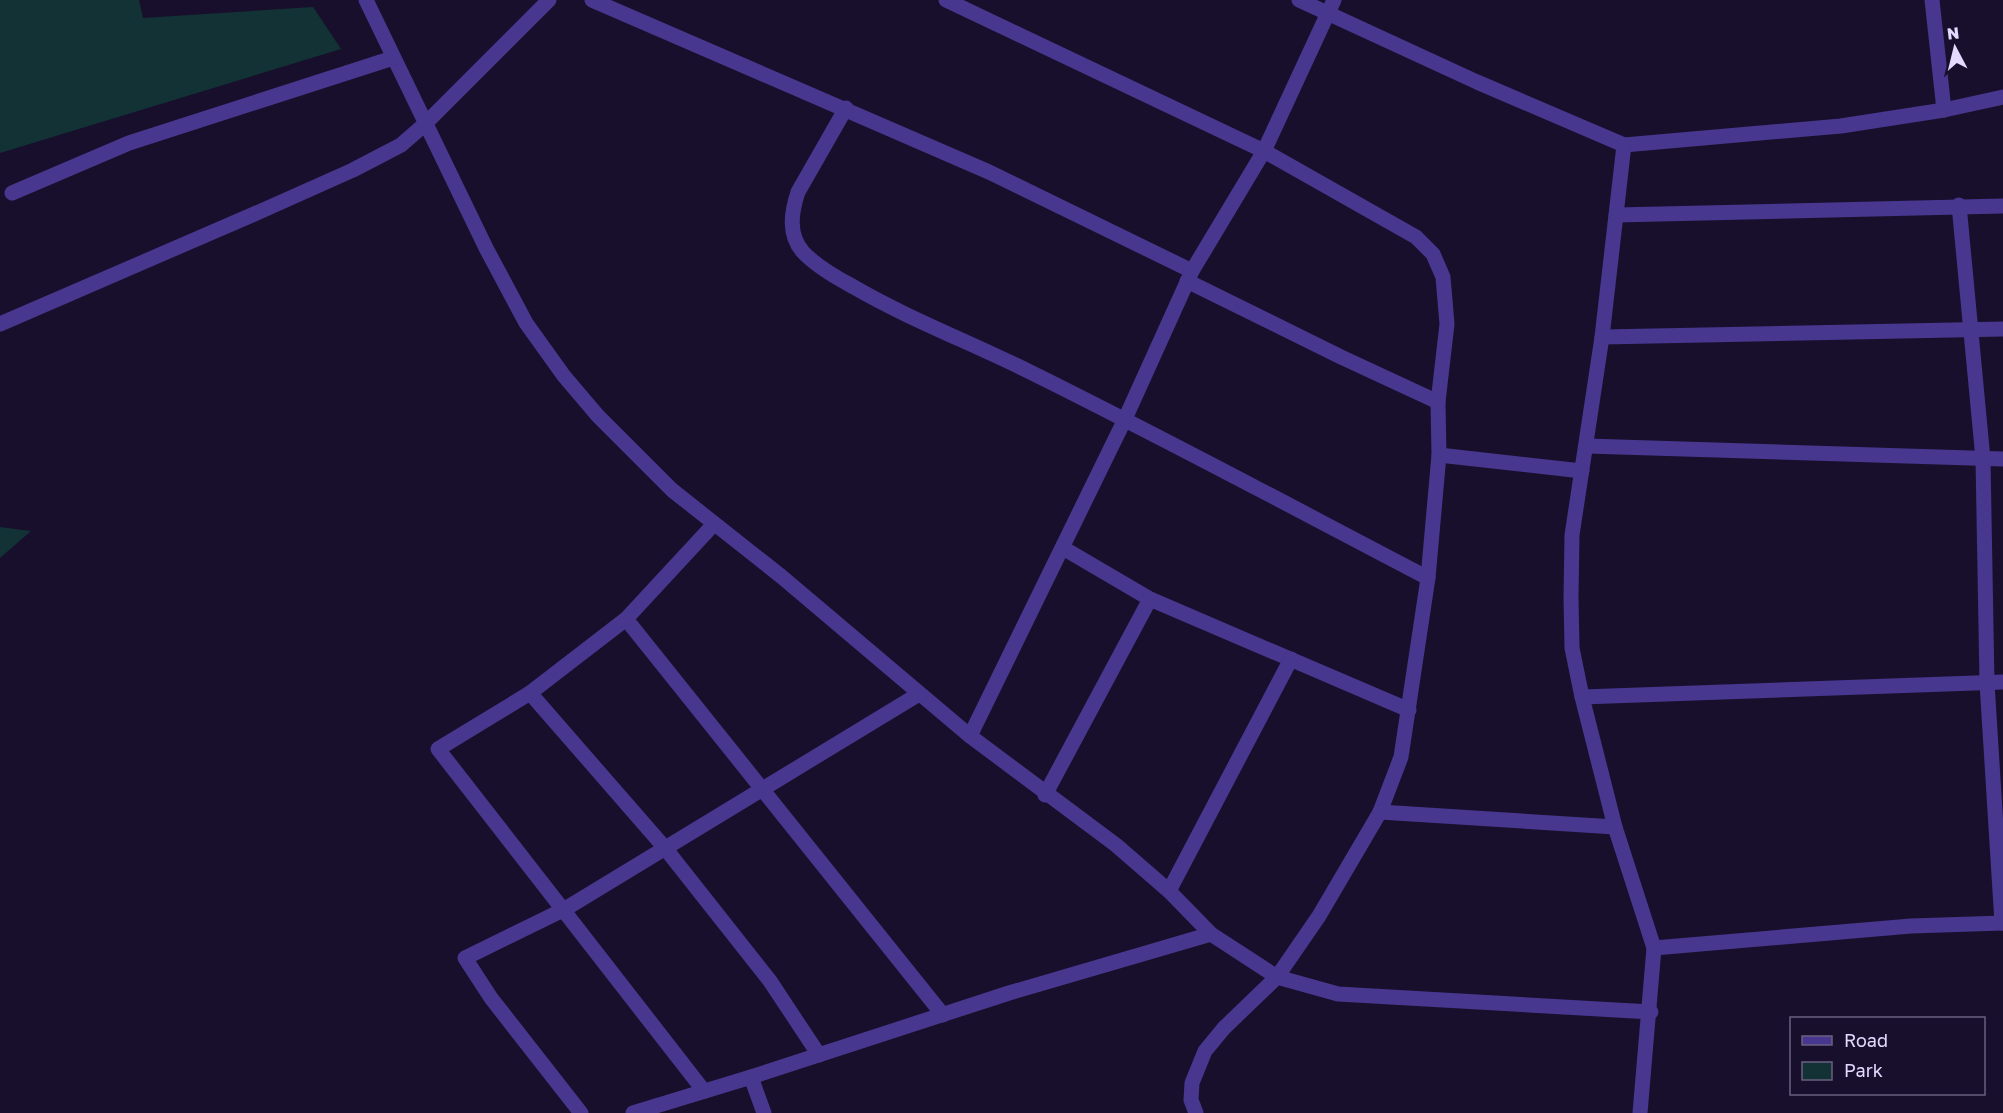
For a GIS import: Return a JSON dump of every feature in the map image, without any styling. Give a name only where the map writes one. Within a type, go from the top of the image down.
[{"type":"street","points":[[366,0],[425,124],[521,313],[558,367],[598,416],[672,490],[782,577],[970,736],[1045,795],[1116,845],[1169,891],[1211,934],[1277,977],[1338,994],[1651,1012]]},
{"type":"street","points":[[0,324],[353,170],[401,145],[549,0]]},
{"type":"street","points":[[592,0],[846,108],[989,172],[1341,357],[1438,402]]},
{"type":"street","points":[[946,0],[1264,151],[1416,237],[1432,254],[1443,277],[1447,324],[1438,402],[1439,455],[1428,578],[1401,757],[1380,812],[1319,916],[1277,977],[1224,1028],[1205,1051],[1192,1083],[1191,1100],[1196,1113]]},
{"type":"street","points":[[1299,0],[1327,15],[1581,129],[1624,145],[1741,137],[1944,110],[2003,97]]},
{"type":"street","points":[[970,736],[1125,419],[1190,276],[1264,151],[1334,0]]},
{"type":"street","points":[[1932,0],[1944,110]]},
{"type":"street","points":[[12,193],[129,143],[393,58]]},
{"type":"street","points":[[846,108],[798,192],[793,207],[793,232],[803,252],[819,266],[879,302],[1125,419],[1428,578]]},
{"type":"street","points":[[1624,145],[1602,337],[1572,535],[1570,597],[1572,648],[1582,697],[1615,827],[1654,948],[1651,1012],[1640,1113]]},
{"type":"street","points":[[1616,215],[1959,205],[2003,206]]},
{"type":"street","points":[[1654,948],[1911,926],[2003,923],[1987,683],[1983,459],[1959,205]]},
{"type":"street","points":[[1602,337],[2003,329]]},
{"type":"street","points":[[1587,446],[2003,459]]},
{"type":"street","points":[[1439,455],[1582,471]]},
{"type":"street","points":[[704,1091],[565,909],[438,749],[530,693],[626,619],[714,524]]},
{"type":"street","points":[[1063,548],[1150,599],[1409,710]]},
{"type":"street","points":[[1045,795],[1150,599]]},
{"type":"street","points":[[626,619],[943,1015]]},
{"type":"street","points":[[1169,891],[1291,659]]},
{"type":"street","points":[[1582,697],[2003,682]]},
{"type":"street","points":[[530,693],[665,848],[770,981],[819,1055]]},
{"type":"street","points":[[580,1113],[491,998],[465,958],[565,909],[919,694]]},
{"type":"street","points":[[1380,812],[1615,827]]},
{"type":"street","points":[[633,1113],[943,1015],[1211,934]]},
{"type":"street","points":[[751,1077],[764,1113]]},
{"type":"green space","points":[[0,0],[139,0],[143,18],[313,7],[341,49],[0,153]]},
{"type":"green space","points":[[0,527],[31,531],[0,558]]}]
